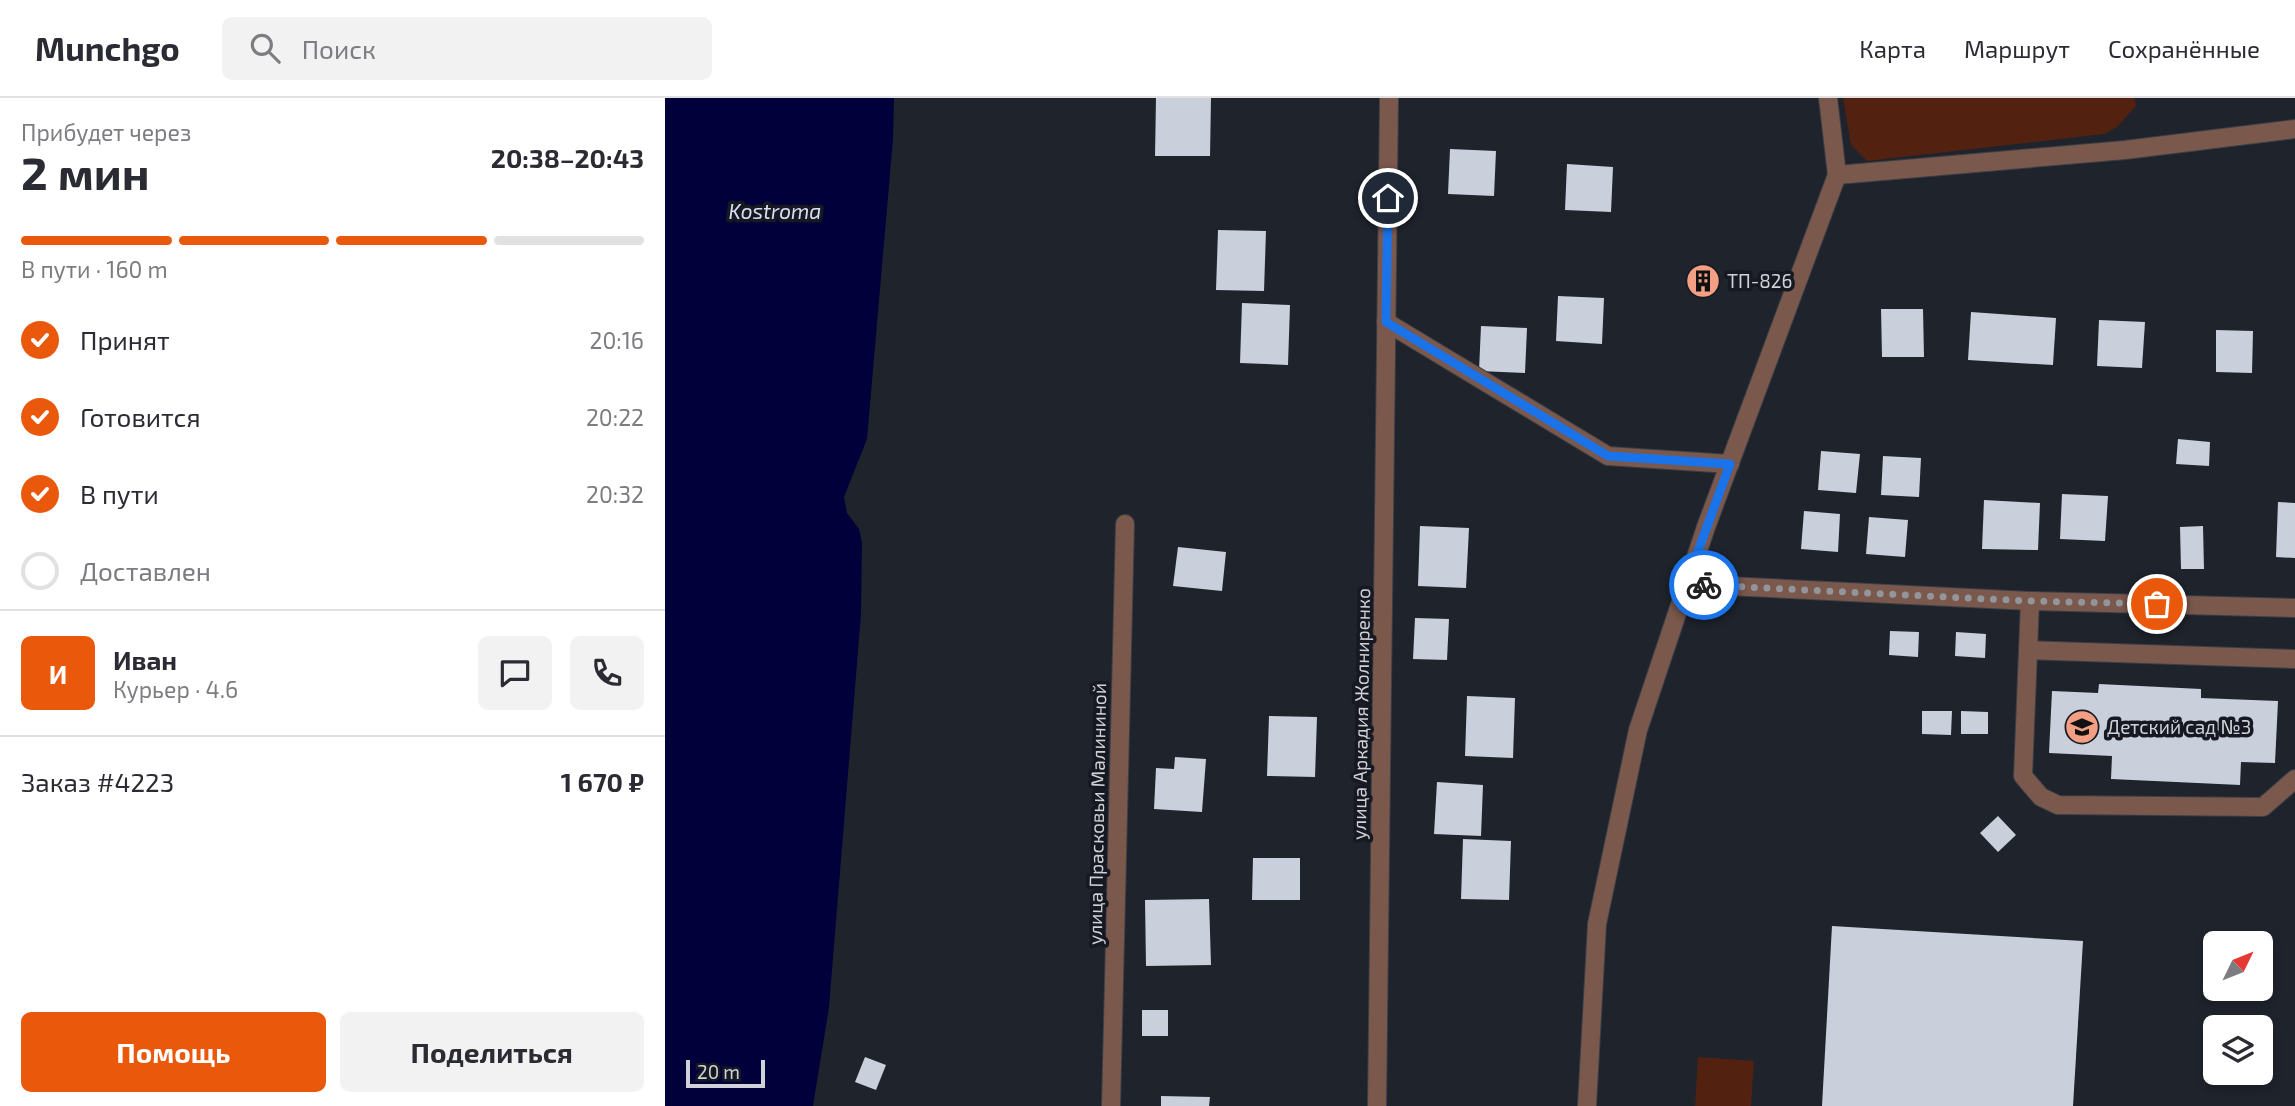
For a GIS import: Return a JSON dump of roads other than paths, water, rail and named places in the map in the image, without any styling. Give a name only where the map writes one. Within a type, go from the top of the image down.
[{"type":"street","name":"улица Аркадия Жолниренко","points":[[1377,1106],[1389,98]]},
{"type":"street","points":[[1587,1106],[1597,924],[1637,730],[1686,584],[1837,175],[1828,98]]},
{"type":"street","points":[[1837,175],[2125,150],[2295,129]]},
{"type":"street","points":[[1386,322],[1608,456],[1730,464]]},
{"type":"street","name":"улица Прасковьи Малининой","points":[[1111,1106],[1125,524]]},
{"type":"street","points":[[1686,584],[2029,601],[2295,608]]},
{"type":"street","points":[[2029,601],[2024,776],[2042,797],[2058,805],[2263,807],[2295,779]]},
{"type":"street","points":[[2028,650],[2295,659]]},
{"type":"water","name":"Kostroma","points":[[665,98],[894,98],[893,139],[867,439],[844,497],[847,513],[859,529],[862,543],[861,614],[829,1007],[813,1106],[665,1106]]},
{"type":"place","name":"ТП-826","points":[[1703,281]]},
{"type":"place","name":"Детский сад №3","points":[[2082,727]]}]
